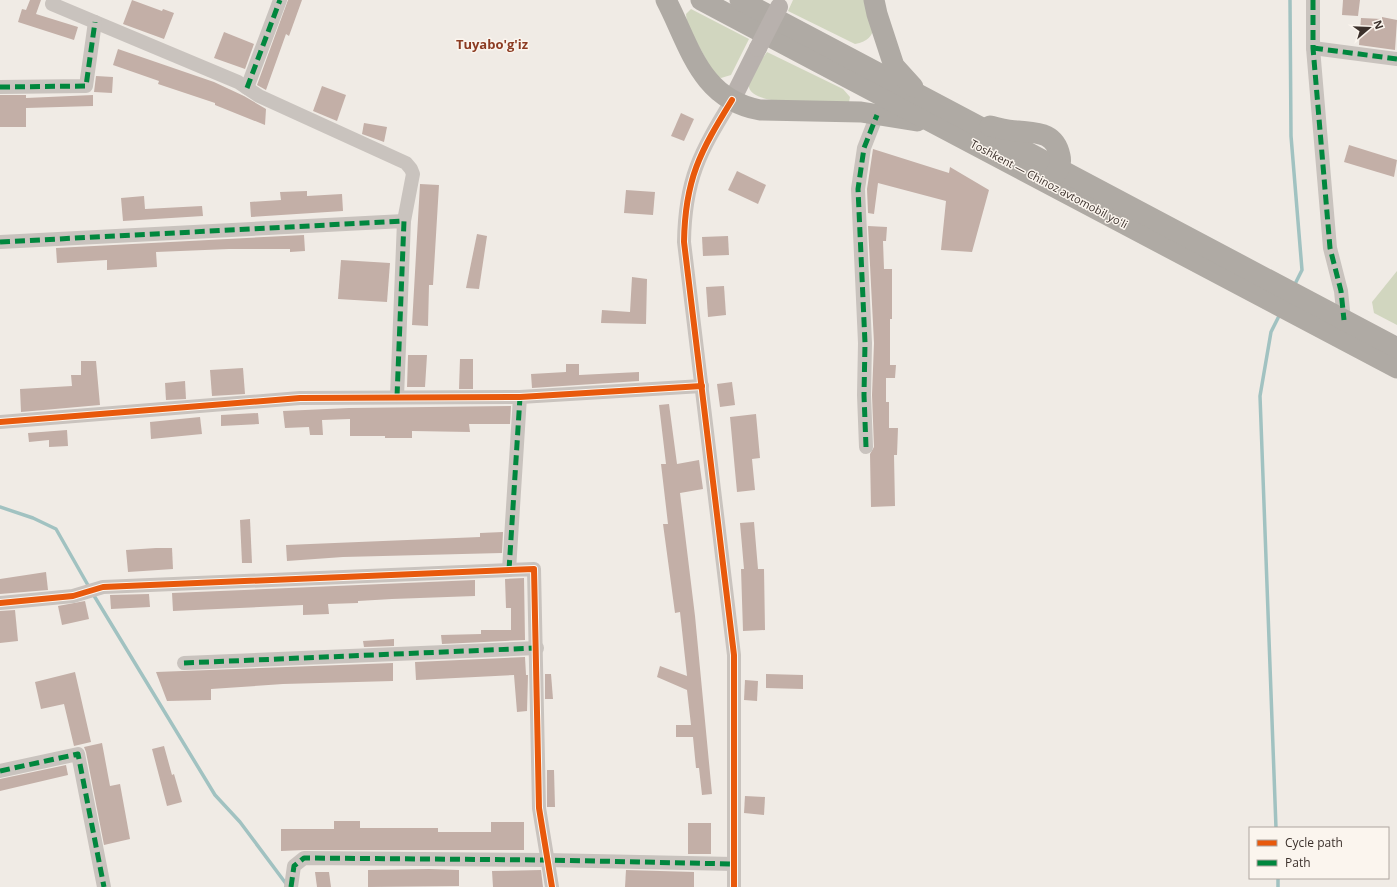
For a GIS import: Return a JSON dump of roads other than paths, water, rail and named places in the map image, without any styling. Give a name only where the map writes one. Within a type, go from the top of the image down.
[{"type":"highway","points":[[666,0],[687,48],[701,72],[716,89],[732,100],[750,108],[760,110],[860,112],[939,126]]},
{"type":"highway","name":"Toshkent — Chinoz avtomobil yoʻli","points":[[701,0],[939,126],[1051,175],[1268,290],[1397,348]]},
{"type":"highway","name":"Toshkent — Chinoz avtomobil yoʻli","points":[[740,0],[972,123],[1042,134],[1048,137],[1057,148],[1060,160],[1051,175]]},
{"type":"highway","points":[[874,0],[885,43],[894,66],[923,97]]},
{"type":"highway","name":"Toshkent — Chinoz avtomobil yoʻli","points":[[1330,319],[1397,368]]},
{"type":"main road","points":[[732,100],[781,3]]},
{"type":"street","points":[[54,0],[52,4],[238,82],[259,96],[406,163],[413,174],[404,221],[397,397]]},
{"type":"street","points":[[247,88],[280,0]]},
{"type":"street","points":[[1313,0],[1313,48],[1330,248],[1341,291],[1330,319]]},
{"type":"street","points":[[0,87],[86,86],[95,22]]},
{"type":"street","points":[[1313,48],[1397,59]]},
{"type":"street","points":[[732,100],[698,159],[687,195],[684,242],[734,655],[734,887]]},
{"type":"street","points":[[866,447],[864,395],[865,343],[858,189],[864,148],[877,114]]},
{"type":"street","points":[[0,242],[404,221]]},
{"type":"street","points":[[0,422],[300,398],[520,397],[702,386]]},
{"type":"street","points":[[509,570],[520,397]]},
{"type":"street","points":[[0,603],[73,596],[103,587],[534,569],[537,648],[538,793],[552,887]]},
{"type":"street","points":[[184,663],[537,648]]},
{"type":"street","points":[[0,771],[78,754],[104,887]]},
{"type":"street","points":[[292,881],[294,866],[304,858],[547,860],[733,864]]},
{"type":"waterway","points":[[1290,0],[1291,136],[1302,270],[1294,286]]},
{"type":"waterway","points":[[1276,827],[1260,396],[1271,332],[1280,314]]},
{"type":"waterway","points":[[0,507],[33,518],[56,529],[89,587]]},
{"type":"waterway","points":[[93,594],[215,795],[240,822],[287,885]]},
{"type":"waterway","points":[[1278,879],[1278,887]]},
{"type":"district","name":"Tuyabo'g'iz","points":[[492,44]]}]
